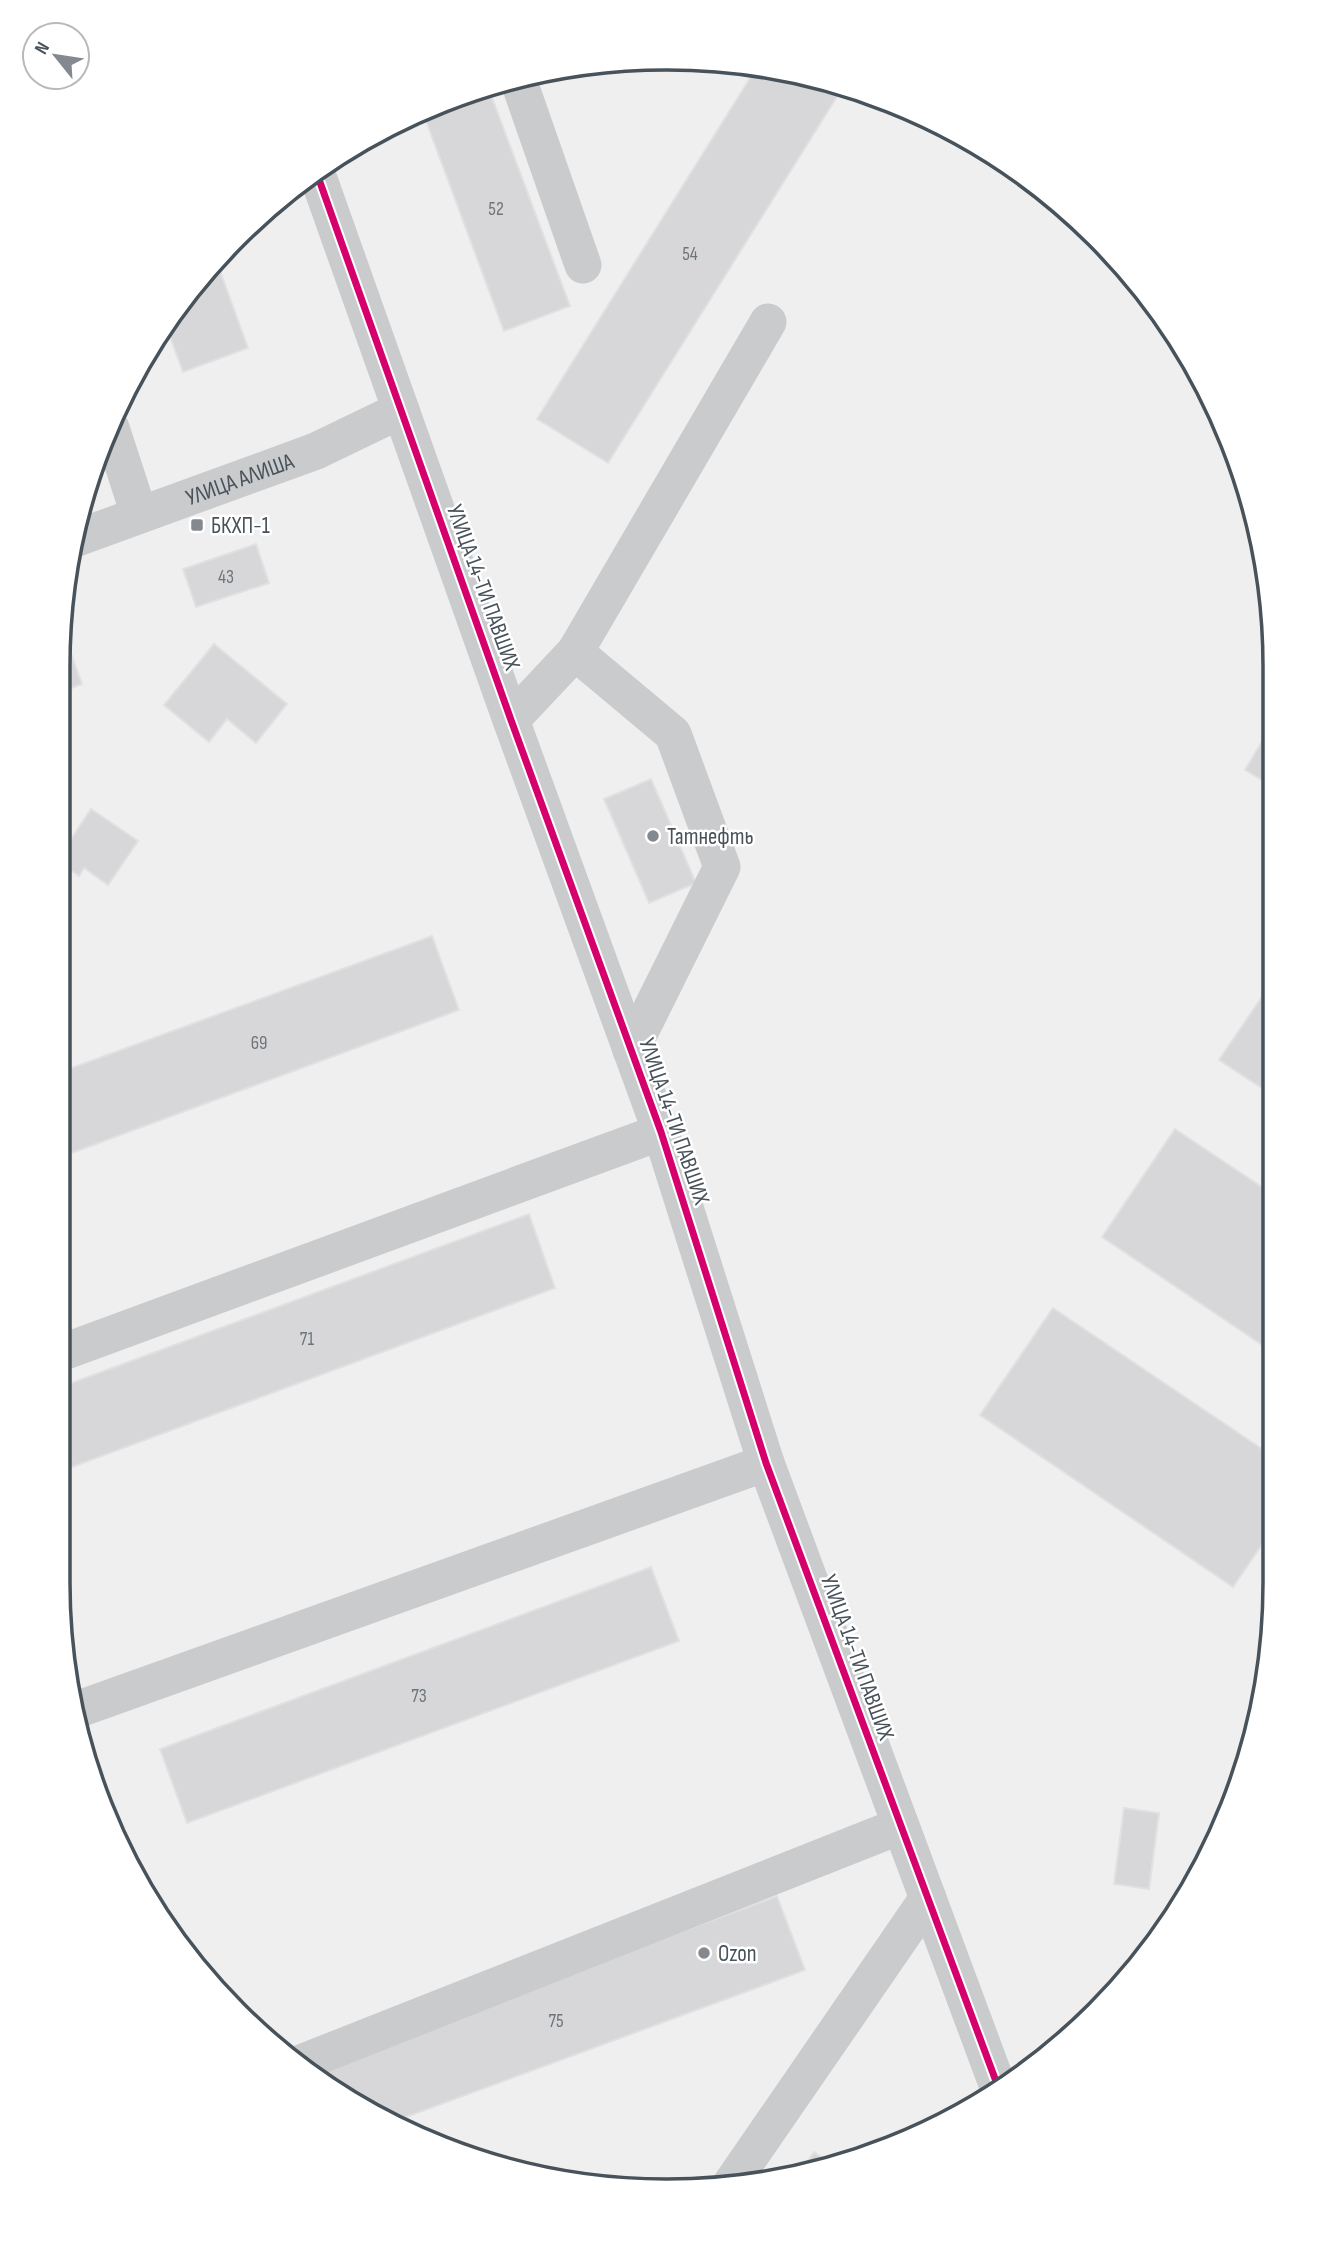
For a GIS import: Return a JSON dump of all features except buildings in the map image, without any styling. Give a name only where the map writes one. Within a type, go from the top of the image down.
[{"type":"street","points":[[521,88],[583,265]]},
{"type":"street","name":"УЛИЦА 14-ТИ ПАВШИХ","points":[[320,181],[661,1132],[765,1463],[995,2080]]},
{"type":"street","points":[[511,720],[575,652],[768,322]]},
{"type":"street","name":"УЛИЦА АЛИША","points":[[85,535],[316,451],[401,410]]},
{"type":"street","points":[[115,439],[139,514]]},
{"type":"street","points":[[575,652],[673,734],[722,867],[631,1050]]},
{"type":"street","points":[[70,1350],[661,1132]]},
{"type":"street","points":[[83,1708],[765,1463]]},
{"type":"street","points":[[309,2060],[900,1826]]},
{"type":"street","points":[[737,2175],[928,1898]]},
{"type":"cycle path","points":[[320,181],[661,1132],[766,1463],[995,2080]]},
{"type":"place","name":"БКХП-1","points":[[197,525]]},
{"type":"place","name":"Татнефть","points":[[653,836]]},
{"type":"place","name":"Ozon","points":[[704,1953]]}]
